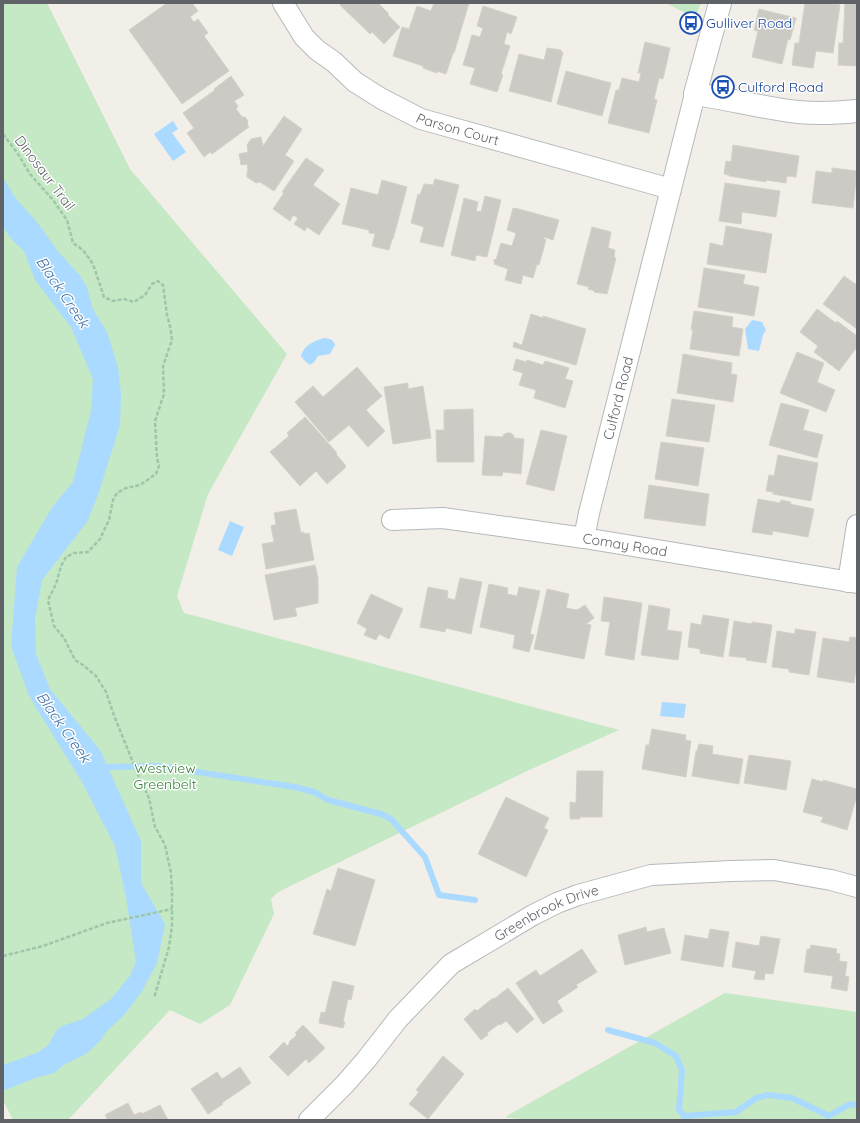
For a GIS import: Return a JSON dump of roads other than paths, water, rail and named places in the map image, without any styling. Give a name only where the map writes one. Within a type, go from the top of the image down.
[{"type":"street","name":"Parson Court","points":[[283,3],[304,37],[317,50],[334,62],[356,82],[382,100],[421,119],[671,189]]},
{"type":"street","name":"Culford Road","points":[[584,538],[591,505],[695,94],[720,3]]},
{"type":"street","points":[[695,94],[799,112],[830,113],[857,111]]},
{"type":"street","name":"Comay Road","points":[[392,520],[444,518],[584,538],[852,582]]},
{"type":"street","points":[[852,582],[857,525]]},
{"type":"street","name":"Greenbrook Drive","points":[[309,1120],[346,1084],[398,1019],[451,964],[533,915],[557,903],[578,895],[651,875],[774,870],[831,880],[857,887]]},
{"type":"water","points":[[173,121],[178,129],[172,133],[186,152],[173,161],[154,134]]},
{"type":"water","name":"Black Creek","points":[[3,178],[17,200],[37,222],[57,250],[81,277],[87,288],[93,309],[107,332],[118,367],[121,394],[120,425],[98,495],[87,522],[42,580],[35,619],[36,654],[50,689],[100,750],[141,841],[141,883],[165,924],[157,963],[142,991],[125,1014],[106,1032],[101,1040],[86,1054],[65,1064],[54,1073],[35,1078],[3,1090],[3,1065],[39,1052],[49,1044],[57,1030],[62,1026],[83,1019],[111,999],[130,976],[136,962],[126,897],[115,846],[83,784],[29,696],[11,646],[17,567],[53,506],[73,482],[91,411],[93,379],[71,327],[35,280],[24,251],[13,241],[3,227]]},
{"type":"water","points":[[752,320],[762,322],[766,330],[763,335],[759,351],[748,349],[745,329]]},
{"type":"water","points":[[324,338],[331,340],[335,345],[330,354],[318,356],[310,365],[301,356],[302,352],[310,344]]},
{"type":"water","points":[[230,521],[244,527],[232,556],[218,550]]},
{"type":"water","points":[[662,702],[686,704],[684,718],[660,716]]},
{"type":"waterway","points":[[101,768],[158,766],[295,787],[314,792],[328,800],[381,814],[391,819],[425,857],[439,895],[475,900]]},
{"type":"waterway","points":[[608,1030],[655,1043],[676,1056],[682,1070],[679,1110],[684,1116],[736,1112],[756,1098],[768,1095],[792,1098],[829,1116],[848,1105],[857,1104]]},
{"type":"place","name":"Gulliver Road","points":[[691,23]]},
{"type":"place","name":"Culford Road","points":[[723,87]]},
{"type":"park label","name":"Westview Greenbelt","points":[[165,776]]}]
